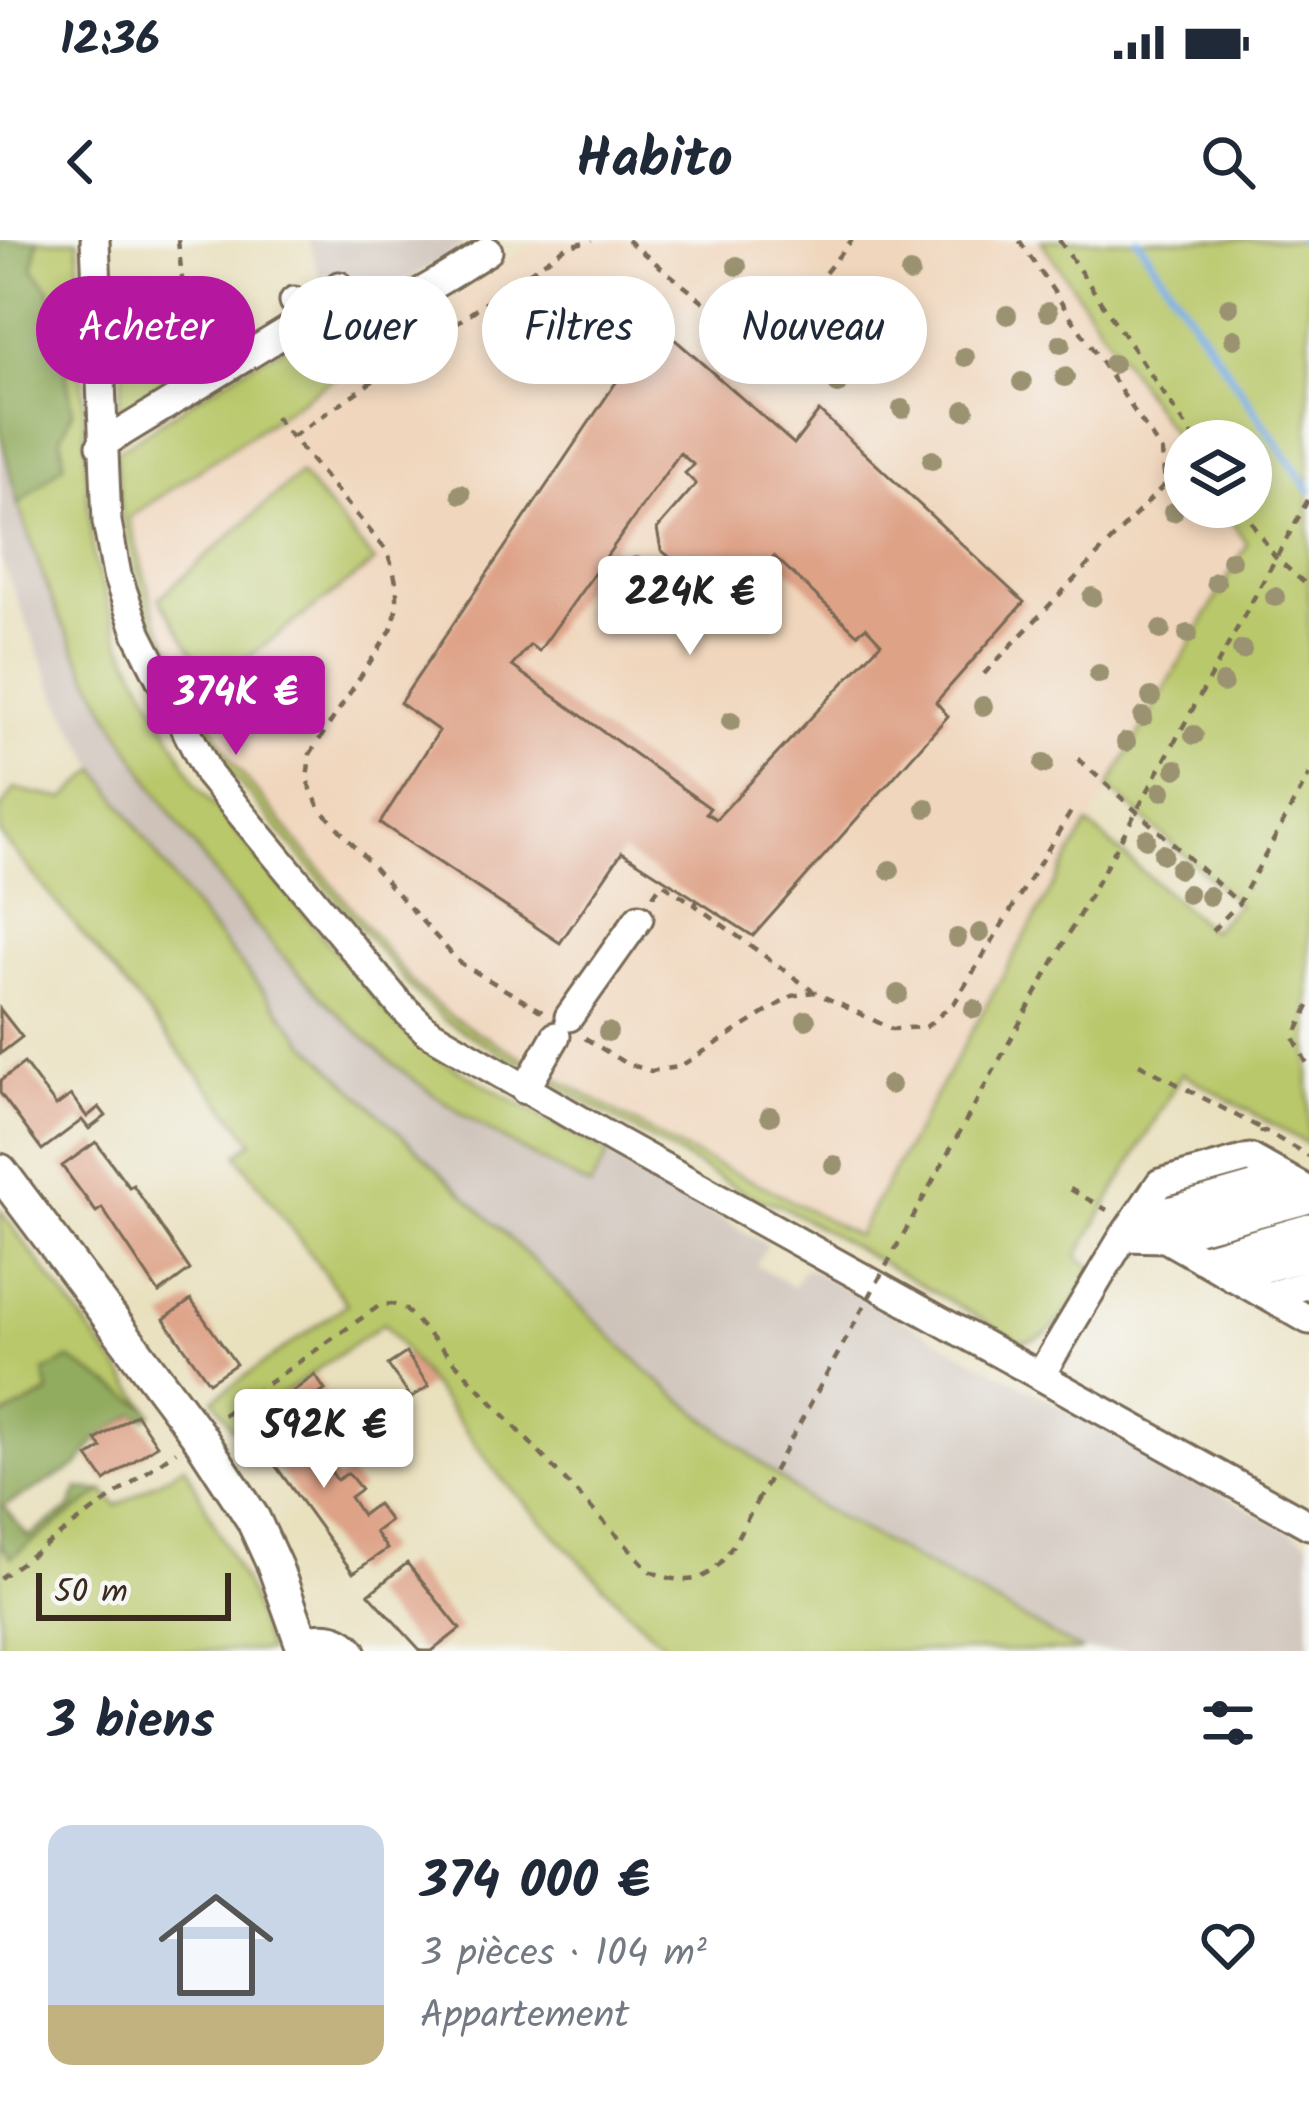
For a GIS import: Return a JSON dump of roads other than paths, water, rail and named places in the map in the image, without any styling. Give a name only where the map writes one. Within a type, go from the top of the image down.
[{"type":"main road","points":[[0,1171],[198,1435],[253,1519],[303,1646]]},
{"type":"street","points":[[95,240],[107,522],[117,575],[138,635],[209,775],[400,1005],[427,1030],[525,1090],[1309,1526]]},
{"type":"street","points":[[444,276],[488,251]]},
{"type":"street","points":[[101,445],[248,355],[279,329]]},
{"type":"street","points":[[525,1090],[563,1026],[639,918]]},
{"type":"street","points":[[1040,1376],[1124,1224],[1160,1183],[1250,1158],[1301,1189]]},
{"type":"street","points":[[1165,1238],[1301,1189]]},
{"type":"street","points":[[1124,1224],[1165,1238],[1306,1316]]},
{"type":"street","points":[[1201,1259],[1309,1228]]},
{"type":"street","points":[[1232,1277],[1309,1256]]},
{"type":"street","points":[[1267,1296],[1309,1284]]},
{"type":"street","points":[[303,1646],[323,1635],[344,1642],[352,1651]]},
{"type":"waterway","points":[[1138,240],[1309,490]]},
{"type":"waterway","points":[[1302,240],[1309,251]]}]
